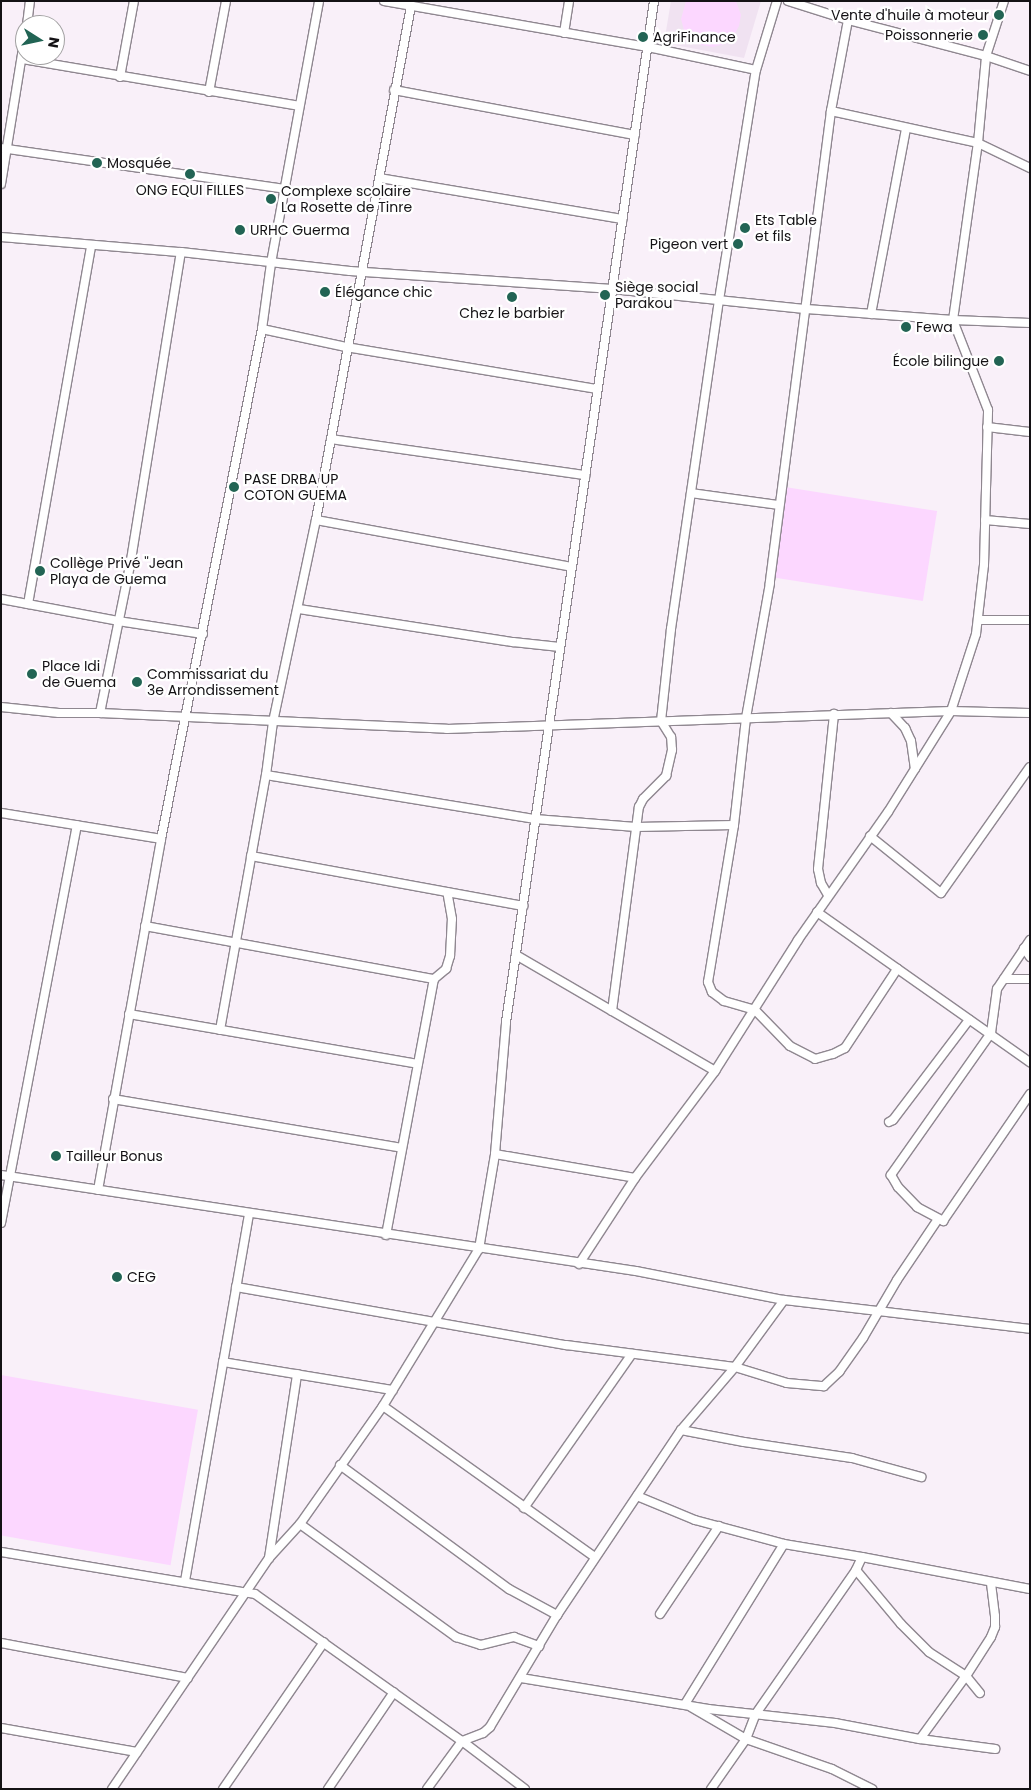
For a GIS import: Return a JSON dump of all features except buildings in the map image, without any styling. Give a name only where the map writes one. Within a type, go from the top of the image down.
[{"type":"street","points":[[28,15],[30,1]]},
{"type":"street","points":[[120,77],[134,1]]},
{"type":"street","points":[[209,92],[226,1]]},
{"type":"street","points":[[98,1190],[128,1014],[161,839],[262,329],[271,263],[319,1]]},
{"type":"street","points":[[384,1],[648,47],[756,70]]},
{"type":"street","points":[[564,33],[569,1]]},
{"type":"street","points":[[112,1789],[269,1558],[300,1524],[383,1406],[479,1249],[495,1154],[506,1022],[654,1]]},
{"type":"street","points":[[612,1011],[636,827],[643,799],[666,776],[672,750],[671,737],[661,721],[671,629],[719,300],[756,70],[777,1]]},
{"type":"street","points":[[788,1],[848,20],[986,56],[1030,72]]},
{"type":"street","points":[[579,1264],[635,1178],[715,1071],[828,895],[915,769],[951,711],[976,634],[978,620],[984,566],[988,410],[953,320],[978,143],[986,56],[1004,1]]},
{"type":"street","points":[[220,1030],[266,775],[273,722],[299,609],[346,347],[380,178],[410,6]]},
{"type":"street","points":[[848,20],[831,111],[807,309],[799,350],[770,582],[746,718],[734,825],[708,982],[712,992],[724,1001],[755,1010],[790,1046],[816,1059],[845,1048],[897,969]]},
{"type":"street","points":[[1,184],[4,148],[21,65]]},
{"type":"street","points":[[55,65],[300,106]]},
{"type":"street","points":[[394,90],[635,135]]},
{"type":"street","points":[[831,111],[906,129],[978,143],[1030,168]]},
{"type":"street","points":[[870,314],[906,129]]},
{"type":"street","points":[[4,148],[286,189]]},
{"type":"street","points":[[380,178],[623,219]]},
{"type":"street","points":[[1,237],[181,252],[361,272],[612,289],[870,314],[1030,323]]},
{"type":"street","points":[[28,604],[91,245]]},
{"type":"street","points":[[100,713],[134,542],[181,252]]},
{"type":"street","points":[[262,329],[346,347],[598,389]]},
{"type":"street","points":[[987,427],[1030,432]]},
{"type":"street","points":[[331,439],[585,475]]},
{"type":"street","points":[[691,493],[779,505]]},
{"type":"street","points":[[316,520],[572,567]]},
{"type":"street","points":[[985,520],[1030,524]]},
{"type":"street","points":[[1,599],[118,622],[203,634]]},
{"type":"street","points":[[299,609],[513,642],[560,647]]},
{"type":"street","points":[[978,620],[1030,620]]},
{"type":"street","points":[[1,707],[59,713],[100,713],[447,729],[834,714],[951,711],[1030,713]]},
{"type":"street","points":[[891,713],[905,728],[911,741],[915,769]]},
{"type":"street","points":[[828,895],[821,883],[818,869],[834,714]]},
{"type":"street","points":[[870,836],[941,893],[1030,767]]},
{"type":"street","points":[[266,775],[535,819],[636,827],[734,825]]},
{"type":"street","points":[[1,813],[161,839]]},
{"type":"street","points":[[1,1223],[5,1176],[77,825]]},
{"type":"street","points":[[251,856],[523,906]]},
{"type":"street","points":[[386,1235],[434,979],[446,969],[450,956],[452,919],[447,892]]},
{"type":"street","points":[[817,912],[1030,1062]]},
{"type":"street","points":[[145,926],[434,979]]},
{"type":"street","points":[[1030,940],[997,989],[991,1033],[891,1175],[898,1187],[918,1207],[943,1221],[1030,1094]]},
{"type":"street","points":[[1024,948],[1030,957]]},
{"type":"street","points":[[516,955],[715,1071]]},
{"type":"street","points":[[1004,979],[1030,979]]},
{"type":"street","points":[[128,1014],[418,1064]]},
{"type":"street","points":[[889,1122],[893,1120],[969,1020]]},
{"type":"street","points":[[113,1098],[402,1148]]},
{"type":"street","points":[[495,1154],[635,1178]]},
{"type":"street","points":[[5,1176],[654,1274],[784,1300],[1029,1328]]},
{"type":"street","points":[[185,1581],[249,1214]]},
{"type":"street","points":[[236,1287],[632,1354],[735,1367],[787,1383],[824,1386],[839,1372],[938,1219]]},
{"type":"street","points":[[427,1789],[462,1741],[483,1733],[490,1727],[557,1615],[681,1430],[735,1367],[784,1300]]},
{"type":"street","points":[[524,1508],[632,1354]]},
{"type":"street","points":[[223,1362],[393,1390]]},
{"type":"street","points":[[269,1558],[297,1374]]},
{"type":"street","points":[[383,1406],[595,1557]]},
{"type":"street","points":[[681,1430],[744,1442],[852,1458],[921,1477]]},
{"type":"street","points":[[340,1465],[509,1589],[557,1615]]},
{"type":"street","points":[[637,1496],[695,1520],[784,1544],[1030,1589]]},
{"type":"street","points":[[300,1524],[456,1637],[481,1645],[514,1637],[539,1646]]},
{"type":"street","points":[[660,1614],[719,1526]]},
{"type":"street","points":[[685,1704],[784,1544]]},
{"type":"street","points":[[1,1552],[255,1594],[462,1741],[525,1789]]},
{"type":"street","points":[[711,1789],[746,1739],[755,1715],[856,1570],[862,1557]]},
{"type":"street","points":[[856,1570],[901,1624],[929,1652],[966,1676],[980,1693]]},
{"type":"street","points":[[920,1739],[966,1676],[995,1627],[991,1583]]},
{"type":"street","points":[[223,1789],[324,1642]]},
{"type":"street","points":[[1,1643],[188,1678]]},
{"type":"street","points":[[521,1678],[755,1715],[835,1723],[920,1739],[995,1749]]},
{"type":"street","points":[[328,1789],[394,1692]]},
{"type":"street","points":[[685,1704],[746,1739],[832,1769],[872,1789]]},
{"type":"street","points":[[1,1728],[137,1752]]},
{"type":"shaded area","points":[[671,1],[761,1],[744,58],[664,43]]},
{"type":"shaded area","points":[[686,1],[736,1],[741,15],[739,26],[733,37],[724,44],[713,47],[701,45],[691,40],[684,30],[681,19]]},
{"type":"shaded area","points":[[785,487],[937,511],[923,601],[771,577]]},
{"type":"shaded area","points":[[1,1375],[198,1410],[171,1565],[1,1535]]},
{"type":"place","name":"Vente d'huile à moteur","points":[[999,15]]},
{"type":"place","name":"Poissonnerie","points":[[983,35]]},
{"type":"place","name":"AgriFinance","points":[[643,37]]},
{"type":"place","name":"Mosquée","points":[[97,163]]},
{"type":"place","name":"ONG EQUI FILLES","points":[[190,174]]},
{"type":"place","name":"Complexe scolaire La Rosette de Tinre","points":[[271,199]]},
{"type":"place","name":"Ets Table et fils","points":[[745,228]]},
{"type":"place","name":"URHC Guerma","points":[[240,230]]},
{"type":"place","name":"Pigeon vert","points":[[738,244]]},
{"type":"place","name":"Élégance chic","points":[[325,292]]},
{"type":"place","name":"Siège social Parakou","points":[[605,295]]},
{"type":"place","name":"Chez le barbier","points":[[512,297]]},
{"type":"place","name":"Fewa","points":[[906,327]]},
{"type":"place","name":"École bilingue","points":[[999,361]]},
{"type":"place","name":"PASE DRBA UP COTON GUEMA","points":[[234,487]]},
{"type":"place","name":"Collège Privé ''Jean Playa de Guema","points":[[40,571]]},
{"type":"place","name":"Place Idi de Guema","points":[[32,674]]},
{"type":"place","name":"Commissariat du 3e Arrondissement","points":[[137,682]]},
{"type":"place","name":"Tailleur Bonus","points":[[56,1156]]},
{"type":"place","name":"CEG","points":[[117,1277]]}]
